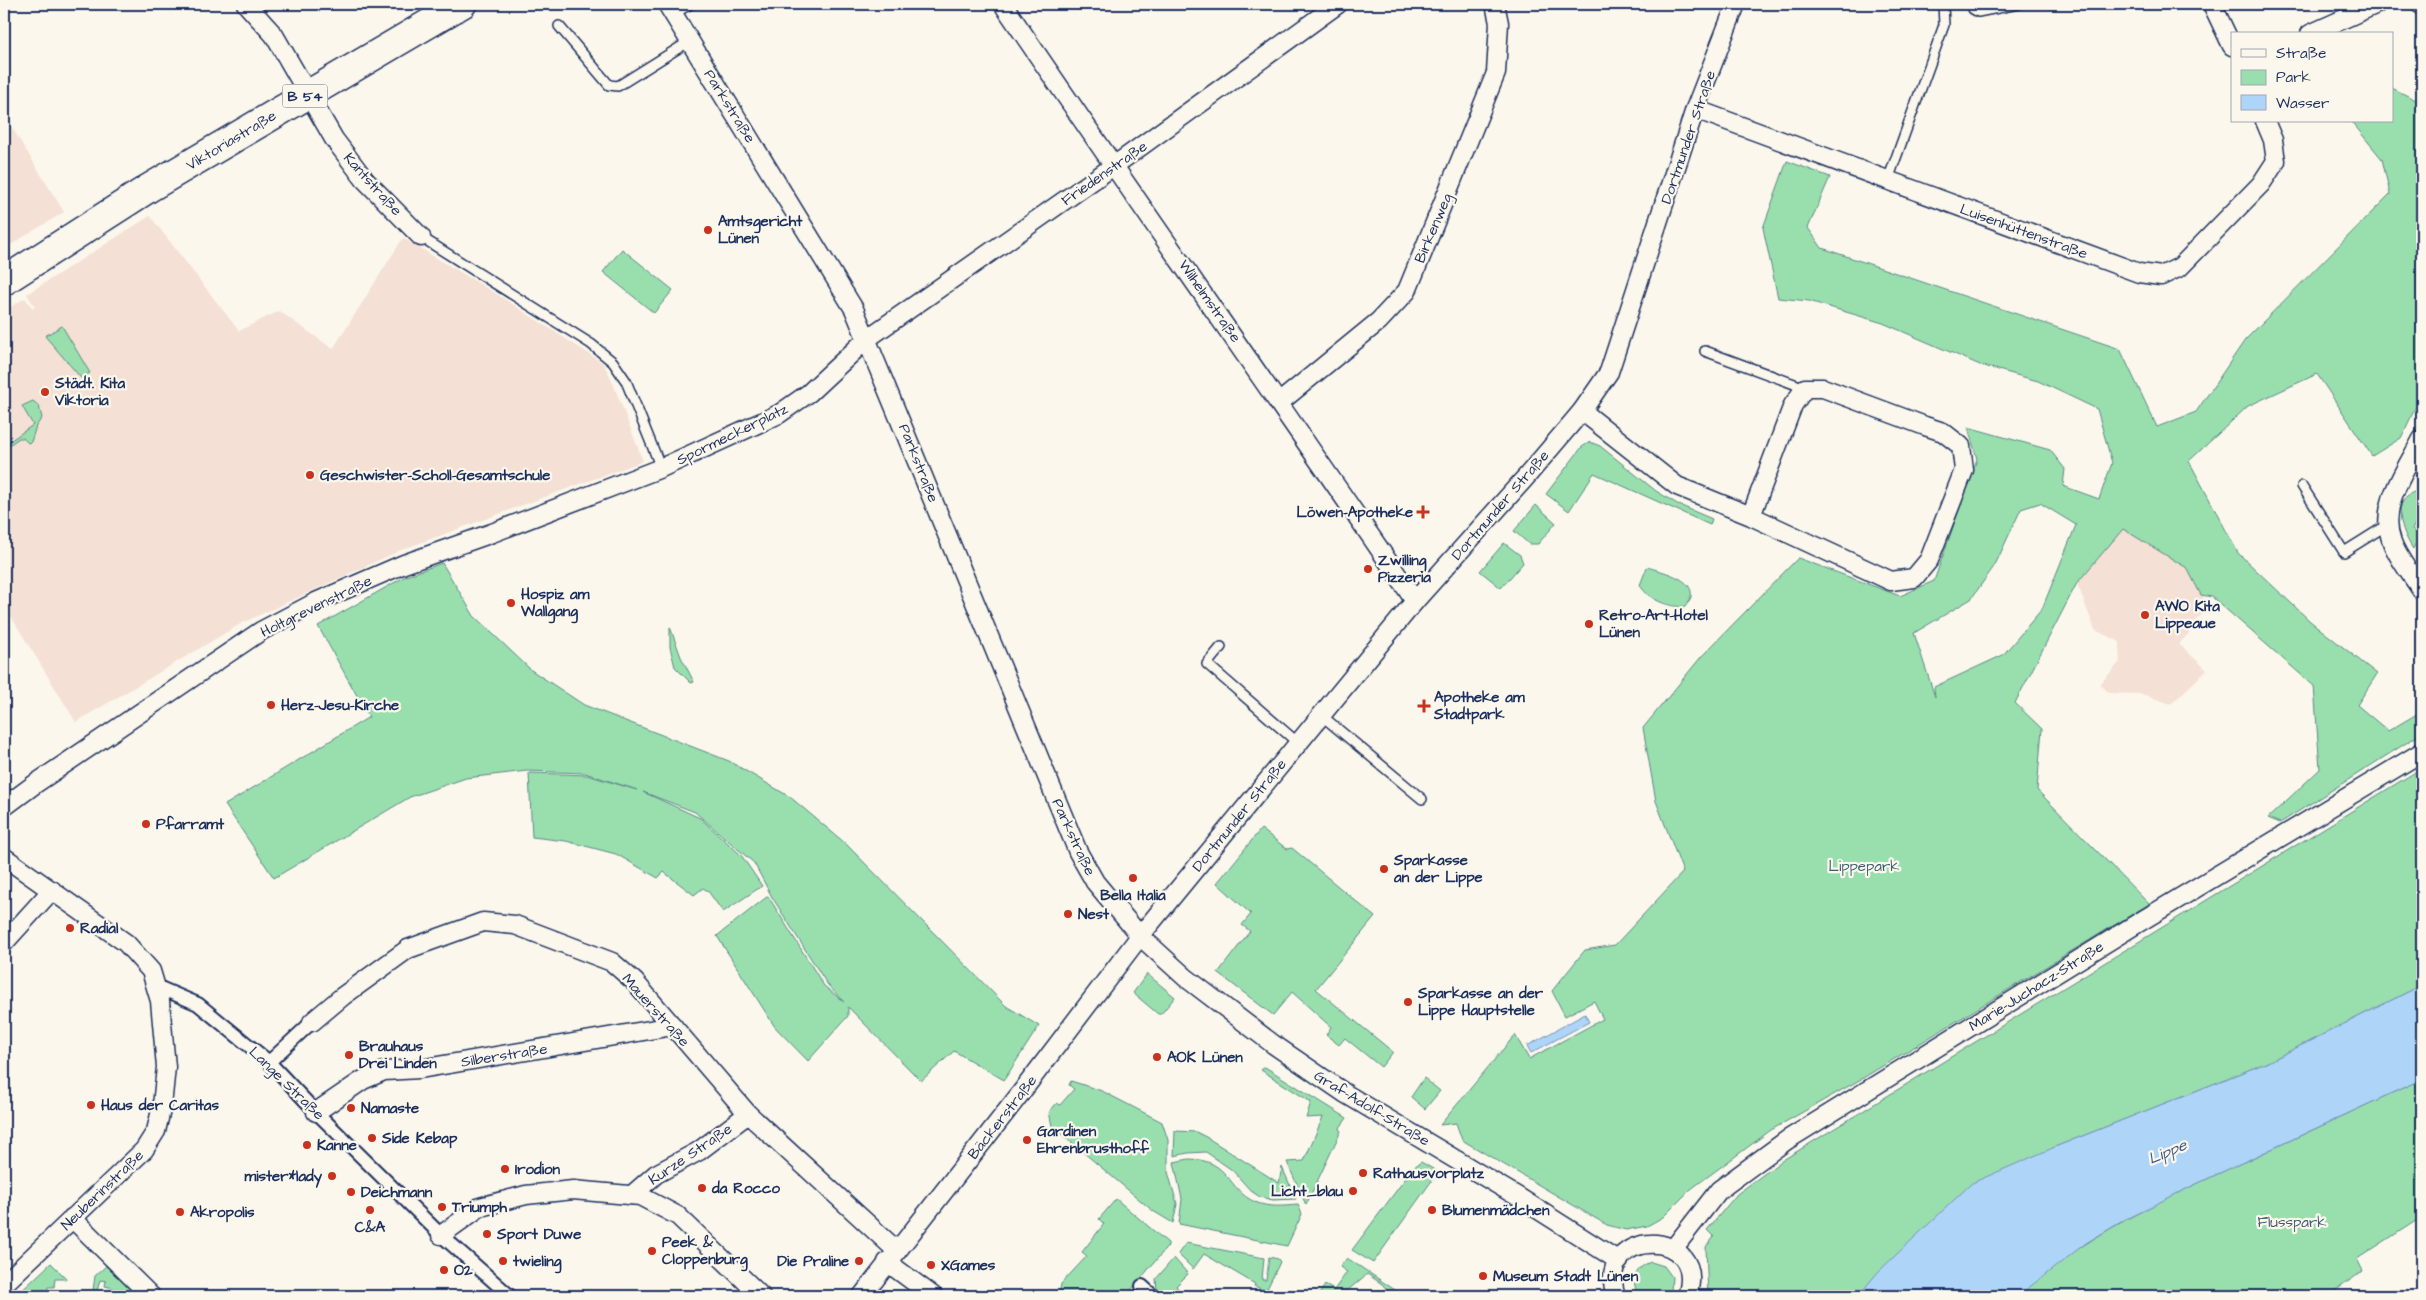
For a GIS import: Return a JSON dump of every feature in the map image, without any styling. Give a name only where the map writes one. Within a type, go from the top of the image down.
[{"type":"main road","name":"Viktoriastraße","points":[[4,281],[149,188],[462,4]]},
{"type":"street","name":"Kantstraße","points":[[246,4],[274,35],[310,93],[334,139],[365,180],[421,237]]},
{"type":"street","name":"Wilhelmstraße","points":[[1003,4],[1073,108],[1115,165],[1280,402],[1415,601]]},
{"type":"street","name":"Friedenstraße","points":[[868,338],[1115,165],[1338,4]]},
{"type":"street","name":"Birkenweg","points":[[1280,402],[1379,321],[1407,291],[1496,73],[1499,23],[1495,4]]},
{"type":"street","name":"Dortmunder Straße","points":[[1140,936],[1415,601],[1526,477],[1582,410],[1609,372],[1695,109],[1736,4]]},
{"type":"street","points":[[2212,4],[2231,44]]},
{"type":"street","points":[[2314,32],[2377,4]]},
{"type":"street","name":"Parkstraße","points":[[670,9],[854,309],[868,338],[1078,852],[1095,882],[1140,936]]},
{"type":"street","name":"Luisenhüttenstraße","points":[[1695,109],[2140,274],[2161,276],[2180,267],[2266,176],[2276,161],[2273,140],[2265,122]]},
{"type":"street","name":"Spormeckerplatz","points":[[661,468],[779,414],[809,393],[868,338]]},
{"type":"street","points":[[1582,410],[1677,486],[1751,516],[1891,581],[1914,578],[1929,560],[1964,470],[1961,446],[1943,432],[1823,388],[1805,388],[1793,405],[1751,516]]},
{"type":"street","points":[[2422,439],[2391,501],[2387,524],[2392,543],[2422,591]]},
{"type":"street","name":"Holtgrevenstraße","points":[[4,808],[35,784],[261,631],[316,602],[404,564],[661,468]]},
{"type":"street","name":"Marie-Juchacz-Straße","points":[[1673,1249],[1719,1190],[1787,1140],[2130,928],[2422,752]]},
{"type":"street","points":[[4,857],[126,943],[152,971],[158,987]]},
{"type":"street","points":[[4,943],[52,890]]},
{"type":"street","name":"Mauerstraße","points":[[269,1062],[343,996],[408,949],[483,922],[514,925],[612,962],[634,982],[748,1114],[933,1296]]},
{"type":"street","name":"Bäckerstraße","points":[[862,1296],[1020,1094],[1140,936]]},
{"type":"street","name":"Graf-Adolf-Straße","points":[[1140,936],[1185,977],[1305,1067],[1619,1260]]},
{"type":"street","name":"Lange Straße","points":[[158,987],[198,1004],[269,1062],[316,1112],[441,1235],[510,1296]]},
{"type":"street","name":"Neuberinstraße","points":[[4,1284],[144,1150],[156,1131],[162,1106],[166,1067],[164,1029],[158,987]]},
{"type":"street","name":"Silberstraße","points":[[316,1112],[363,1080],[384,1071],[420,1069],[672,1026]]},
{"type":"street","name":"Kurze Straße","points":[[632,1195],[656,1174],[699,1152],[748,1114]]},
{"type":"street","points":[[441,1235],[480,1207],[526,1195],[573,1190],[640,1196],[678,1216],[761,1296]]},
{"type":"street","points":[[72,1218],[152,1296]]},
{"type":"street","points":[[1616,1296],[1613,1277],[1619,1260],[1625,1252],[1643,1243],[1654,1242],[1673,1249],[1681,1256],[1687,1266],[1690,1277],[1687,1296]]},
{"type":"street","points":[[1142,1286],[1153,1296]]},
{"type":"lane","points":[[670,9],[690,4]]},
{"type":"lane","points":[[1888,180],[1944,26],[1943,4]]},
{"type":"lane","points":[[1972,4],[1973,9],[1978,12],[2018,4]]},
{"type":"lane","points":[[559,26],[609,85],[618,86],[690,41]]},
{"type":"lane","points":[[421,237],[591,344],[613,362],[636,404],[661,468]]},
{"type":"lane","points":[[1705,351],[1805,388]]},
{"type":"lane","points":[[2302,486],[2344,552],[2387,524]]},
{"type":"lane","points":[[1220,647],[1207,664],[1298,743]]},
{"type":"lane","points":[[1321,715],[1422,799]]},
{"type":"shaded area","points":[[4,4],[11,126],[64,212],[4,249]]},
{"type":"shaded area","name":"Geschwister-Scholl-Gesamtschule","points":[[150,216],[239,331],[279,311],[333,349],[403,238],[495,293],[603,363],[611,378],[643,461],[401,550],[242,623],[76,722],[4,605],[4,311],[25,298],[33,309],[35,307],[27,294]]},
{"type":"shaded area","name":"AWO Kita Lippeaue","points":[[2123,528],[2187,568],[2209,607],[2193,623],[2195,627],[2179,644],[2207,670],[2171,704],[2142,694],[2109,693],[2100,684],[2120,662],[2120,642],[2095,630],[2077,583]]},
{"type":"green space","name":"Lippepark","points":[[2394,89],[2422,103],[2422,394],[2401,438],[2372,456],[2317,374],[2248,406],[2189,461],[2238,553],[2310,621],[2377,674],[2357,705],[2388,731],[2422,711],[2422,733],[2280,823],[2268,818],[2320,769],[2314,686],[2212,597],[2201,595],[2187,568],[2123,529],[2077,583],[2015,703],[2042,729],[2037,790],[2149,904],[1863,1078],[1771,1130],[1691,1189],[1663,1217],[1647,1226],[1626,1230],[1607,1225],[1462,1140],[1456,1123],[1440,1125],[1515,1035],[1529,1059],[1603,1019],[1594,1001],[1565,1016],[1552,991],[1585,950],[1615,945],[1683,872],[1656,801],[1643,728],[1701,657],[1798,558],[1900,596],[1934,581],[1977,459],[1968,427],[2050,450],[2065,469],[2063,486],[2099,499],[2112,463],[2097,409],[2038,381],[1980,365],[1883,323],[1809,301],[1778,298],[1763,228],[1787,161],[1830,177],[1808,228],[1822,248],[2120,349],[2157,427],[2196,412],[2245,340],[2390,194],[2382,159],[2352,122],[2394,122]],"holes":[[[2040,503],[2076,525],[2042,609],[2003,655],[1934,687],[1935,697],[1914,633],[1971,599],[1995,565],[2021,509]]]},
{"type":"green space","points":[[622,249],[673,290],[654,313],[603,272]]},
{"type":"green space","points":[[62,326],[90,373],[81,378],[45,336]]},
{"type":"green space","points":[[33,401],[39,406],[42,418],[36,426],[31,442],[28,443],[23,438],[19,438],[5,448],[4,445],[33,425],[22,406]]},
{"type":"green space","points":[[1590,442],[1600,446],[1656,491],[1679,505],[1712,519],[1710,525],[1594,473],[1569,511],[1546,494],[1582,447]]},
{"type":"green space","points":[[2417,491],[2422,493],[2422,509],[2412,530],[2420,535],[2413,549],[2405,534],[2400,517],[2403,501],[2408,495]]},
{"type":"green space","points":[[1536,505],[1556,523],[1538,544],[1529,544],[1514,531]]},
{"type":"green space","points":[[1504,543],[1520,555],[1523,563],[1501,588],[1480,571]]},
{"type":"green space","points":[[442,563],[474,616],[531,670],[584,705],[729,761],[790,797],[845,843],[1006,1006],[1039,1026],[1004,1080],[954,1051],[921,1081],[848,1007],[848,1016],[808,1061],[775,1027],[717,936],[768,896],[824,986],[844,1002],[827,984],[772,897],[754,863],[695,812],[643,792],[700,818],[741,855],[762,886],[723,912],[708,891],[703,888],[694,895],[664,872],[658,878],[616,854],[566,841],[532,837],[529,773],[587,775],[637,790],[585,773],[527,771],[466,778],[410,797],[274,878],[225,805],[369,717],[318,626],[406,576]]},
{"type":"green space","points":[[1647,567],[1675,576],[1688,585],[1691,590],[1691,597],[1685,607],[1672,606],[1648,595],[1640,585]]},
{"type":"green space","points":[[670,627],[681,657],[694,682],[691,683],[675,667],[670,647]]},
{"type":"green space","points":[[2422,768],[2422,985],[2266,1063],[2055,1147],[1879,1272],[1858,1296],[1708,1296],[1706,1247],[1714,1237],[1707,1230],[1737,1194],[1783,1160]]},
{"type":"green space","points":[[1261,829],[1287,849],[1292,848],[1375,917],[1316,989],[1393,1052],[1381,1067],[1345,1038],[1339,1045],[1326,1035],[1331,1027],[1292,992],[1273,1015],[1218,973],[1250,931],[1242,925],[1251,914],[1217,883]]},
{"type":"green space","points":[[1147,974],[1175,997],[1161,1014],[1158,1014],[1133,993]]},
{"type":"green space","points":[[1265,1067],[1347,1118],[1339,1129],[1341,1131],[1306,1205],[1287,1162],[1304,1161],[1323,1117],[1306,1118],[1311,1102],[1261,1070]]},
{"type":"green space","points":[[1424,1078],[1440,1091],[1425,1109],[1411,1097]]},
{"type":"green space","name":"Flusspark","points":[[2422,1079],[2422,1217],[2357,1259],[2363,1271],[2332,1293],[2334,1296],[2018,1296],[2070,1254],[2126,1220],[2185,1189]]},
{"type":"green space","points":[[1071,1081],[1102,1091],[1162,1122],[1168,1140],[1168,1172],[1177,1204],[1173,1223],[1153,1211],[1052,1126],[1049,1112],[1057,1103],[1060,1105],[1074,1089],[1069,1085]]},
{"type":"green space","points":[[1175,1131],[1196,1132],[1206,1137],[1279,1183],[1282,1167],[1296,1199],[1273,1200],[1260,1197],[1251,1191],[1232,1170],[1206,1152],[1174,1156]]},
{"type":"green space","points":[[1189,1159],[1213,1164],[1227,1176],[1238,1190],[1255,1202],[1271,1206],[1298,1205],[1302,1214],[1287,1246],[1179,1224],[1182,1199],[1174,1162]]},
{"type":"green space","points":[[1421,1162],[1438,1172],[1373,1263],[1352,1250],[1414,1167]]},
{"type":"green space","points":[[1116,1199],[1168,1243],[1168,1246],[1126,1296],[1059,1296],[1061,1284],[1087,1256],[1082,1252],[1104,1224],[1099,1219]]},
{"type":"green space","points":[[1186,1243],[1264,1258],[1262,1280],[1266,1280],[1269,1257],[1278,1259],[1280,1262],[1266,1291],[1254,1286],[1255,1284],[1204,1254],[1193,1269],[1178,1254]]},
{"type":"green space","points":[[1174,1258],[1188,1274],[1176,1286],[1185,1296],[1164,1296],[1157,1291],[1156,1279]]},
{"type":"green space","points":[[1347,1258],[1401,1294],[1399,1296],[1392,1296],[1382,1284],[1367,1274],[1341,1296],[1318,1296],[1325,1285],[1334,1290],[1347,1272],[1340,1267]]},
{"type":"green space","points":[[1651,1262],[1664,1266],[1672,1277],[1671,1290],[1666,1296],[1640,1296],[1637,1291],[1634,1280],[1635,1276],[1641,1267]]},
{"type":"green space","points":[[51,1263],[67,1279],[55,1279],[54,1287],[48,1287],[47,1294],[42,1293],[41,1296],[16,1296]]},
{"type":"green space","points":[[106,1266],[137,1296],[118,1296],[118,1294],[112,1293],[113,1288],[105,1286],[106,1281],[100,1280],[97,1291],[93,1290],[95,1276]]},
{"type":"water","name":"Lippe","points":[[2422,985],[2422,1079],[2194,1185],[2126,1219],[2086,1243],[2018,1296],[1858,1296],[1878,1272],[1972,1183],[2055,1147],[2266,1063]]},
{"type":"water","points":[[1585,1014],[1589,1022],[1531,1053],[1527,1046]]},
{"type":"place","name":"Amtsgericht Lünen","points":[[708,230]]},
{"type":"place","name":"Städt. Kita Viktoria","points":[[45,392]]},
{"type":"place","name":"Geschwister-Scholl-Gesamtschule","points":[[310,475]]},
{"type":"place","name":"Löwen-Apotheke","points":[[1423,512]]},
{"type":"place","name":"Zwilling Pizzeria","points":[[1368,569]]},
{"type":"place","name":"Hospiz am Wallgang","points":[[511,603]]},
{"type":"place","name":"AWO Kita Lippeaue","points":[[2145,615]]},
{"type":"place","name":"Retro-Art-Hotel Lünen","points":[[1589,624]]},
{"type":"place","name":"Herz-Jesu-Kirche","points":[[271,705]]},
{"type":"place","name":"Apotheke am Stadtpark","points":[[1424,706]]},
{"type":"place","name":"Pfarramt","points":[[146,824]]},
{"type":"place","name":"Sparkasse an der Lippe","points":[[1384,869]]},
{"type":"place","name":"Bella Italia","points":[[1133,878]]},
{"type":"place","name":"Nest","points":[[1068,914]]},
{"type":"place","name":"Radial","points":[[70,928]]},
{"type":"place","name":"Sparkasse an der Lippe Hauptstelle","points":[[1408,1002]]},
{"type":"place","name":"Brauhaus Drei Linden","points":[[349,1055]]},
{"type":"place","name":"AOK Lünen","points":[[1157,1057]]},
{"type":"place","name":"Haus der Caritas","points":[[91,1105]]},
{"type":"place","name":"Namaste","points":[[351,1108]]},
{"type":"place","name":"Side Kebap","points":[[372,1138]]},
{"type":"place","name":"Gardinen Ehrenbrusthoff","points":[[1027,1140]]},
{"type":"place","name":"Kanne","points":[[307,1145]]},
{"type":"place","name":"Irodion","points":[[505,1169]]},
{"type":"place","name":"Rathausvorplatz","points":[[1363,1173]]},
{"type":"place","name":"mister*lady","points":[[332,1176]]},
{"type":"place","name":"da Rocco","points":[[702,1188]]},
{"type":"place","name":"Licht_blau","points":[[1353,1191]]},
{"type":"place","name":"Deichmann","points":[[351,1192]]},
{"type":"place","name":"Triumph","points":[[442,1207]]},
{"type":"place","name":"C&A","points":[[370,1210]]},
{"type":"place","name":"Blumenmädchen","points":[[1432,1210]]},
{"type":"place","name":"Akropolis","points":[[180,1212]]},
{"type":"place","name":"Sport Duwe","points":[[487,1234]]},
{"type":"place","name":"Peek & Cloppenburg","points":[[652,1251]]},
{"type":"place","name":"twieling","points":[[503,1261]]},
{"type":"place","name":"Die Praline","points":[[859,1261]]},
{"type":"place","name":"XGames","points":[[931,1265]]},
{"type":"place","name":"O2","points":[[444,1270]]},
{"type":"place","name":"Museum Stadt Lünen","points":[[1483,1276]]}]
